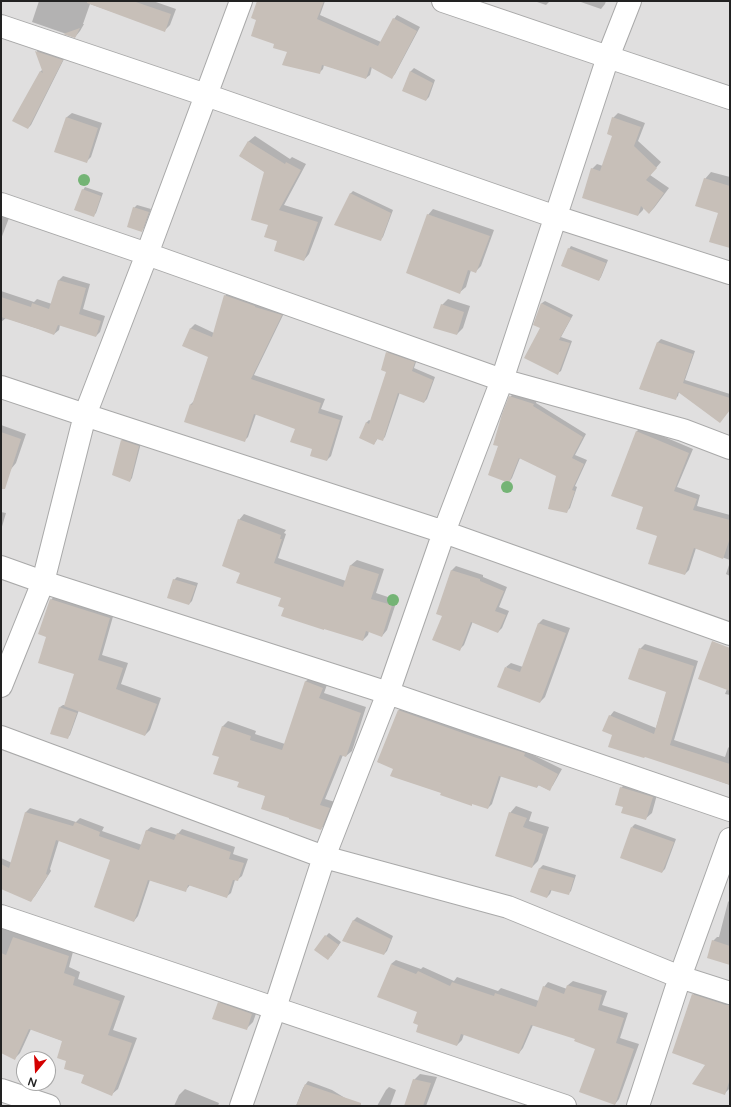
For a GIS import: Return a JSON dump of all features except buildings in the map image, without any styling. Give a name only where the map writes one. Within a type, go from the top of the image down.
[{"type":"street","points":[[1,686],[43,582],[85,415],[242,1]]},
{"type":"street","points":[[443,1],[730,98]]},
{"type":"street","points":[[241,1106],[275,1008],[324,857],[388,693],[444,532],[502,380],[608,57],[630,1]]},
{"type":"street","points":[[1,26],[206,95],[556,217],[730,273]]},
{"type":"street","points":[[1,204],[147,254],[502,380],[683,430],[730,448]]},
{"type":"street","points":[[1,387],[444,532],[730,634]]},
{"type":"street","points":[[1,567],[43,582],[388,693],[730,810]]},
{"type":"street","points":[[1,737],[324,857],[508,907],[680,977],[730,993]]},
{"type":"street","points":[[638,1106],[680,977],[730,838]]},
{"type":"street","points":[[1,916],[565,1106]]},
{"type":"street","points":[[1,1090],[49,1106]]},
{"type":"shaded area","points":[[1,1],[730,1],[730,1106],[1,1106]]}]
